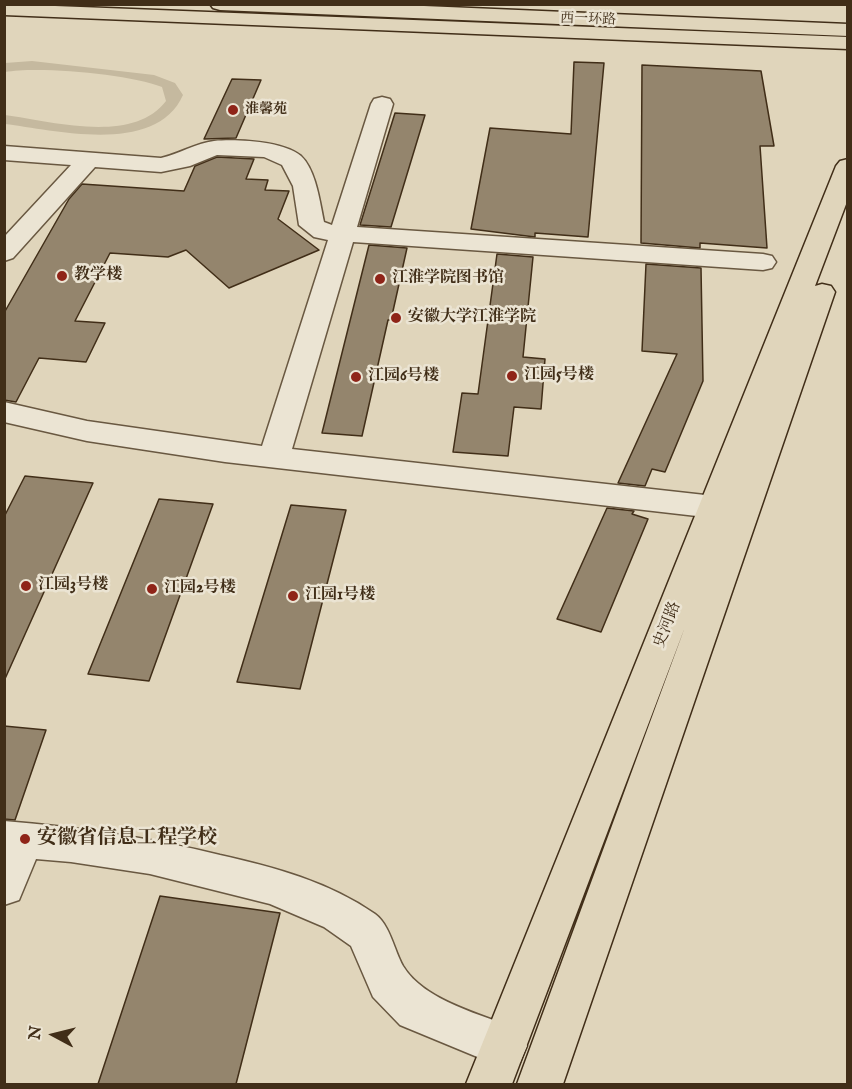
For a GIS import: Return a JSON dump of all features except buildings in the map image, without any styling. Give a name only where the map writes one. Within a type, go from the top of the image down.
[{"type":"main road","name":"西一环路","points":[[220,4],[848,30]]},
{"type":"main road","name":"西一环路","points":[[491,4],[848,20]]},
{"type":"main road","points":[[4,9],[847,43]]},
{"type":"main road","name":"史河路","points":[[489,1084],[848,166]]},
{"type":"main road","name":"史河路","points":[[540,1084],[848,219]]},
{"type":"street","points":[[274,457],[382,104]]},
{"type":"street","points":[[4,153],[161,165],[182,161],[214,148],[268,150],[292,161],[305,186],[312,225],[323,232],[763,262]]},
{"type":"street","points":[[4,254],[89,160]]},
{"type":"street","points":[[4,412],[87,431],[274,457],[714,507]]},
{"type":"street","points":[[4,887],[14,840],[71,844],[150,856],[274,886],[339,913],[366,933],[388,982],[416,1010],[504,1046]]},
{"type":"shaded area","points":[[32,61],[154,75],[175,83],[183,95],[170,114],[151,126],[128,133],[76,134],[5,124],[5,115],[67,125],[113,126],[133,123],[151,114],[166,101],[162,87],[129,78],[61,71],[5,72],[5,63]]},
{"type":"place","name":"淮馨苑","points":[[233,110]]},
{"type":"place","name":"教学楼","points":[[62,276]]},
{"type":"place","name":"江淮学院图书馆","points":[[380,279]]},
{"type":"place","name":"安徽大学江淮学院","points":[[396,318]]},
{"type":"place","name":"江园5号楼","points":[[512,376]]},
{"type":"place","name":"江园6号楼","points":[[356,377]]},
{"type":"place","name":"江园3号楼","points":[[26,586]]},
{"type":"place","name":"江园2号楼","points":[[152,589]]},
{"type":"place","name":"江园1号楼","points":[[293,596]]},
{"type":"place","name":"安徽省信息工程学校","points":[[25,839]]}]
